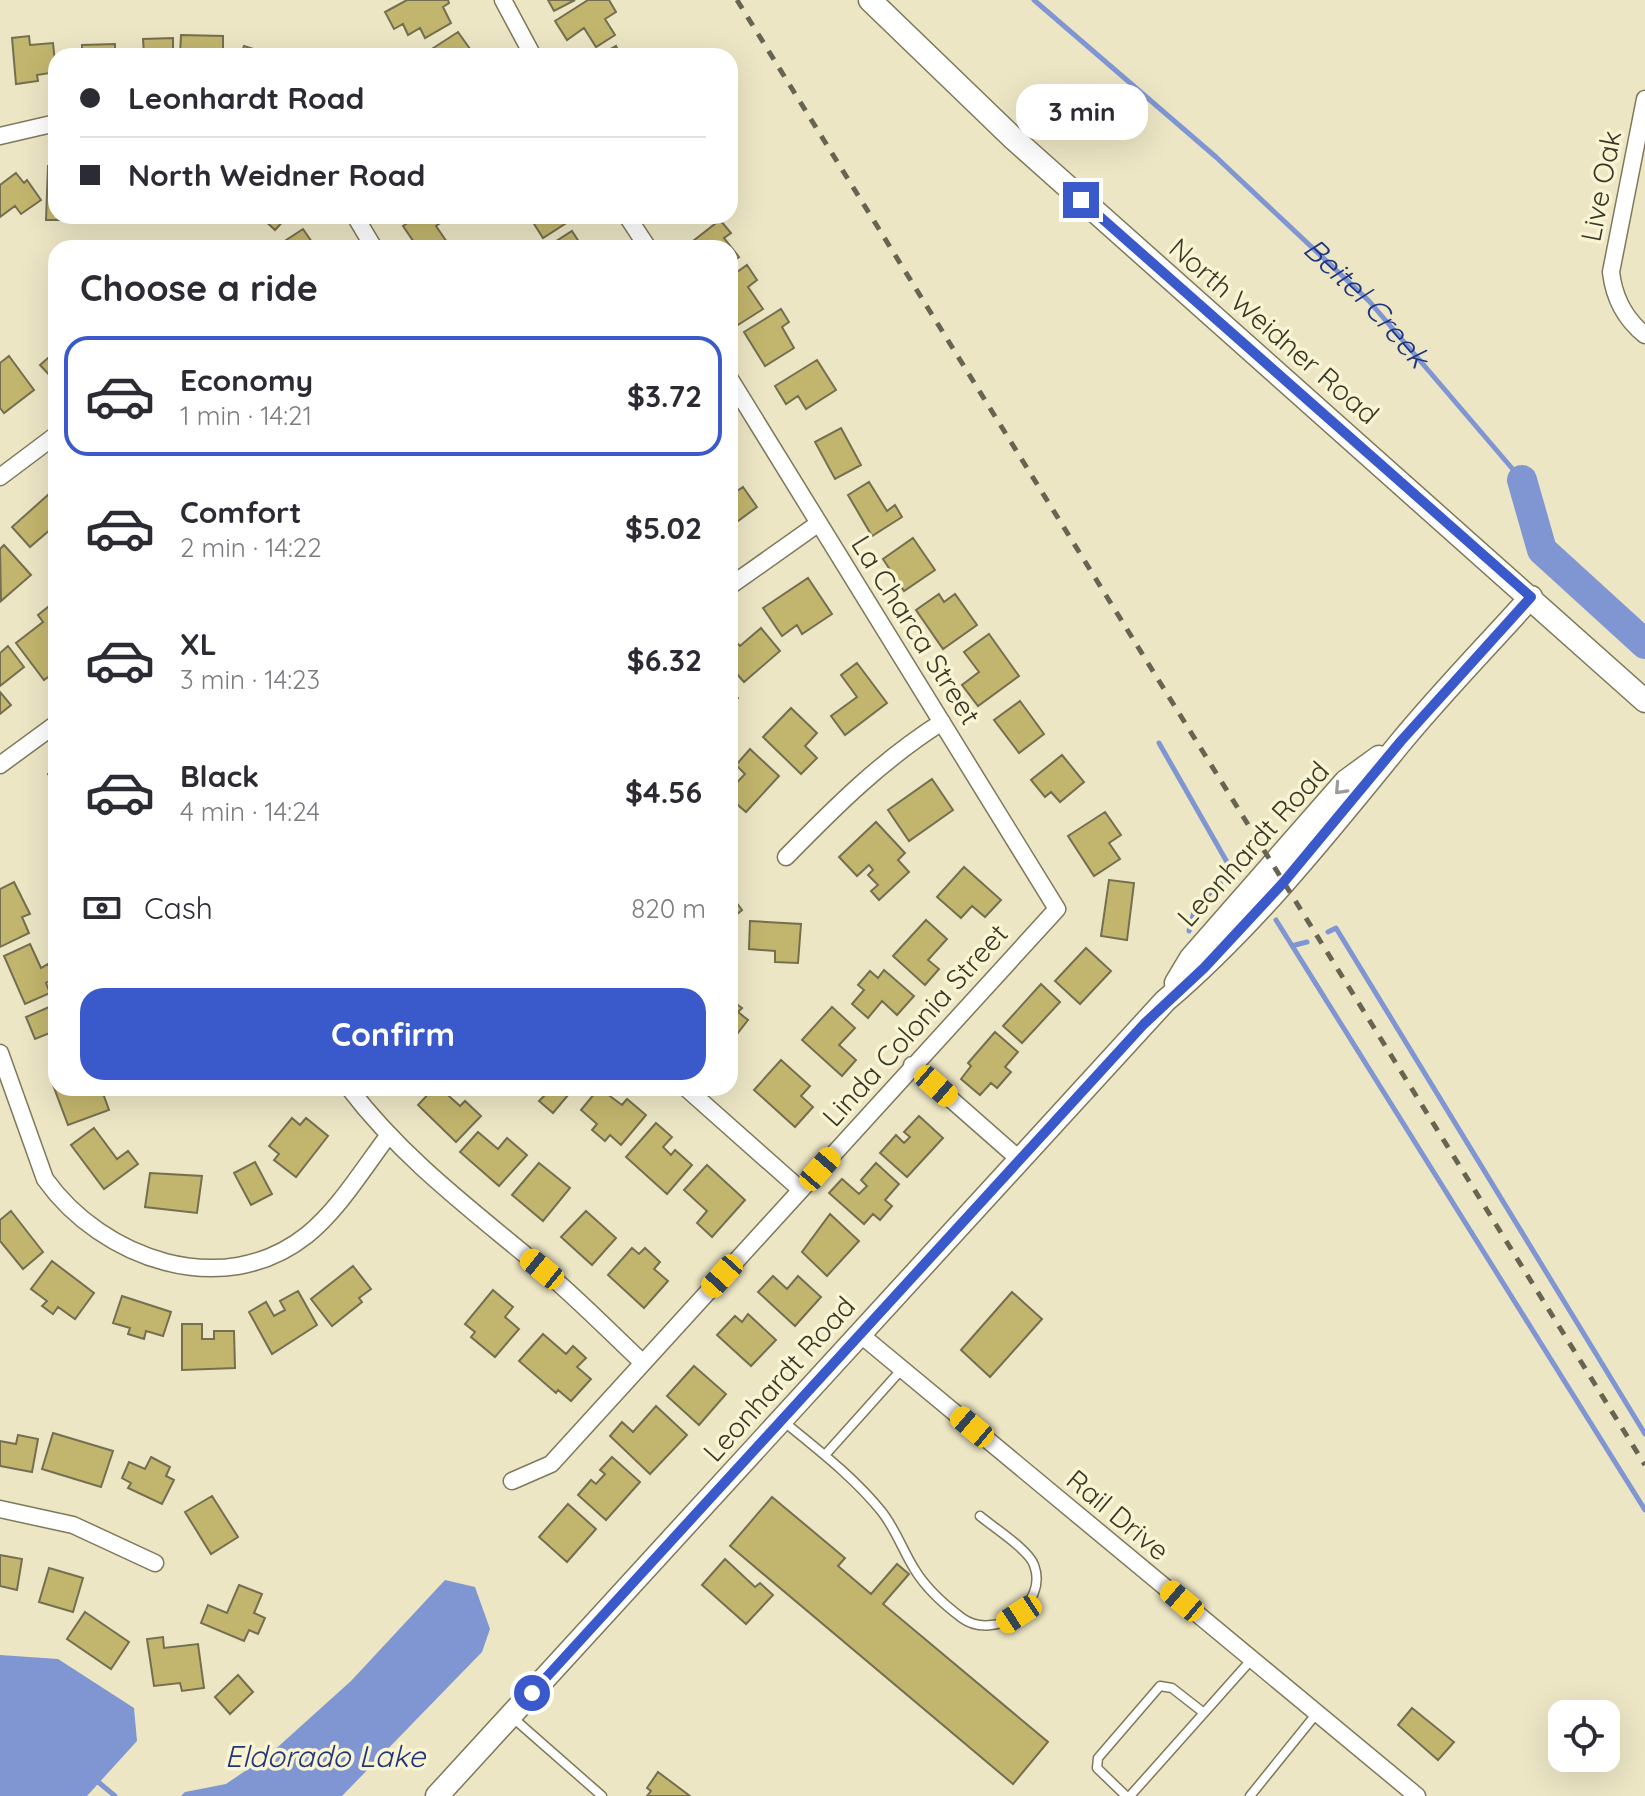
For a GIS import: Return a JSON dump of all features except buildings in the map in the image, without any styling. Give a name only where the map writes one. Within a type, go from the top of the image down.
[{"type":"street","points":[[503,0],[529,48]]},
{"type":"street","name":"North Weidner Road","points":[[870,0],[1036,159],[1645,701]]},
{"type":"street","name":"Live Oak","points":[[1645,99],[1611,272],[1612,283],[1626,315],[1645,335]]},
{"type":"street","points":[[0,136],[48,125]]},
{"type":"street","name":"La Charca Street","points":[[738,392],[1057,909]]},
{"type":"street","points":[[0,477],[48,441]]},
{"type":"street","points":[[738,580],[819,523]]},
{"type":"street","name":"Leonhardt Road","points":[[437,1796],[1165,1001],[1204,968],[1277,889],[1357,798],[1401,741],[1531,597]]},
{"type":"street","points":[[786,857],[860,781],[903,746],[942,722]]},
{"type":"street","points":[[0,765],[48,730]]},
{"type":"street","name":"Linda Colonia Street","points":[[512,1481],[551,1464],[1057,909]]},
{"type":"street","points":[[0,1053],[45,1179],[58,1196],[79,1220],[106,1239],[175,1264],[215,1269],[247,1264],[292,1245],[329,1214],[388,1136]]},
{"type":"street","points":[[912,1065],[1019,1159]]},
{"type":"street","points":[[356,1096],[388,1136],[457,1201],[542,1269],[643,1363]]},
{"type":"street","points":[[695,1096],[801,1190]]},
{"type":"street","name":"Rail Drive","points":[[861,1335],[1417,1796]]},
{"type":"street","points":[[0,1509],[73,1525],[155,1563]]},
{"type":"lane","points":[[825,1455],[902,1369]]},
{"type":"lane","points":[[782,1420],[825,1455],[880,1510],[899,1536],[916,1572],[933,1592],[964,1620],[985,1628],[1003,1624],[1019,1614],[1031,1597],[1036,1577],[1031,1558],[980,1516]]},
{"type":"lane","points":[[1204,1713],[1172,1688],[1160,1686],[1098,1758],[1097,1768],[1128,1796],[1204,1713],[1252,1659]]},
{"type":"lane","points":[[1250,1796],[1317,1713]]},
{"type":"lane","points":[[511,1716],[602,1796]]},
{"type":"water","name":"Eldorado Lake","points":[[445,1580],[475,1587],[490,1629],[482,1652],[342,1796],[181,1796],[185,1792],[226,1784],[270,1754],[351,1681]]},
{"type":"water","points":[[0,1655],[58,1659],[134,1708],[137,1741],[87,1796],[0,1796]]},
{"type":"waterway","name":"Beitel Creek","points":[[1034,0],[1216,157],[1369,301],[1522,480]]},
{"type":"waterway","name":"Beitel Creek","points":[[1522,480],[1542,550],[1645,644]]},
{"type":"waterway","points":[[1159,743],[1227,862],[1232,879]]},
{"type":"waterway","points":[[1189,931],[1195,908],[1229,874]]},
{"type":"waterway","points":[[1276,920],[1645,1510]]},
{"type":"waterway","points":[[1328,932],[1336,928],[1645,1434]]},
{"type":"waterway","points":[[1295,945],[1307,942]]},
{"type":"waterway","points":[[97,1781],[115,1796]]},
{"type":"railway","points":[[737,0],[1645,1465]]},
{"type":"route","points":[[532,1693],[1165,1001],[1204,968],[1277,889],[1357,798],[1401,741],[1531,597],[1081,200]]}]
